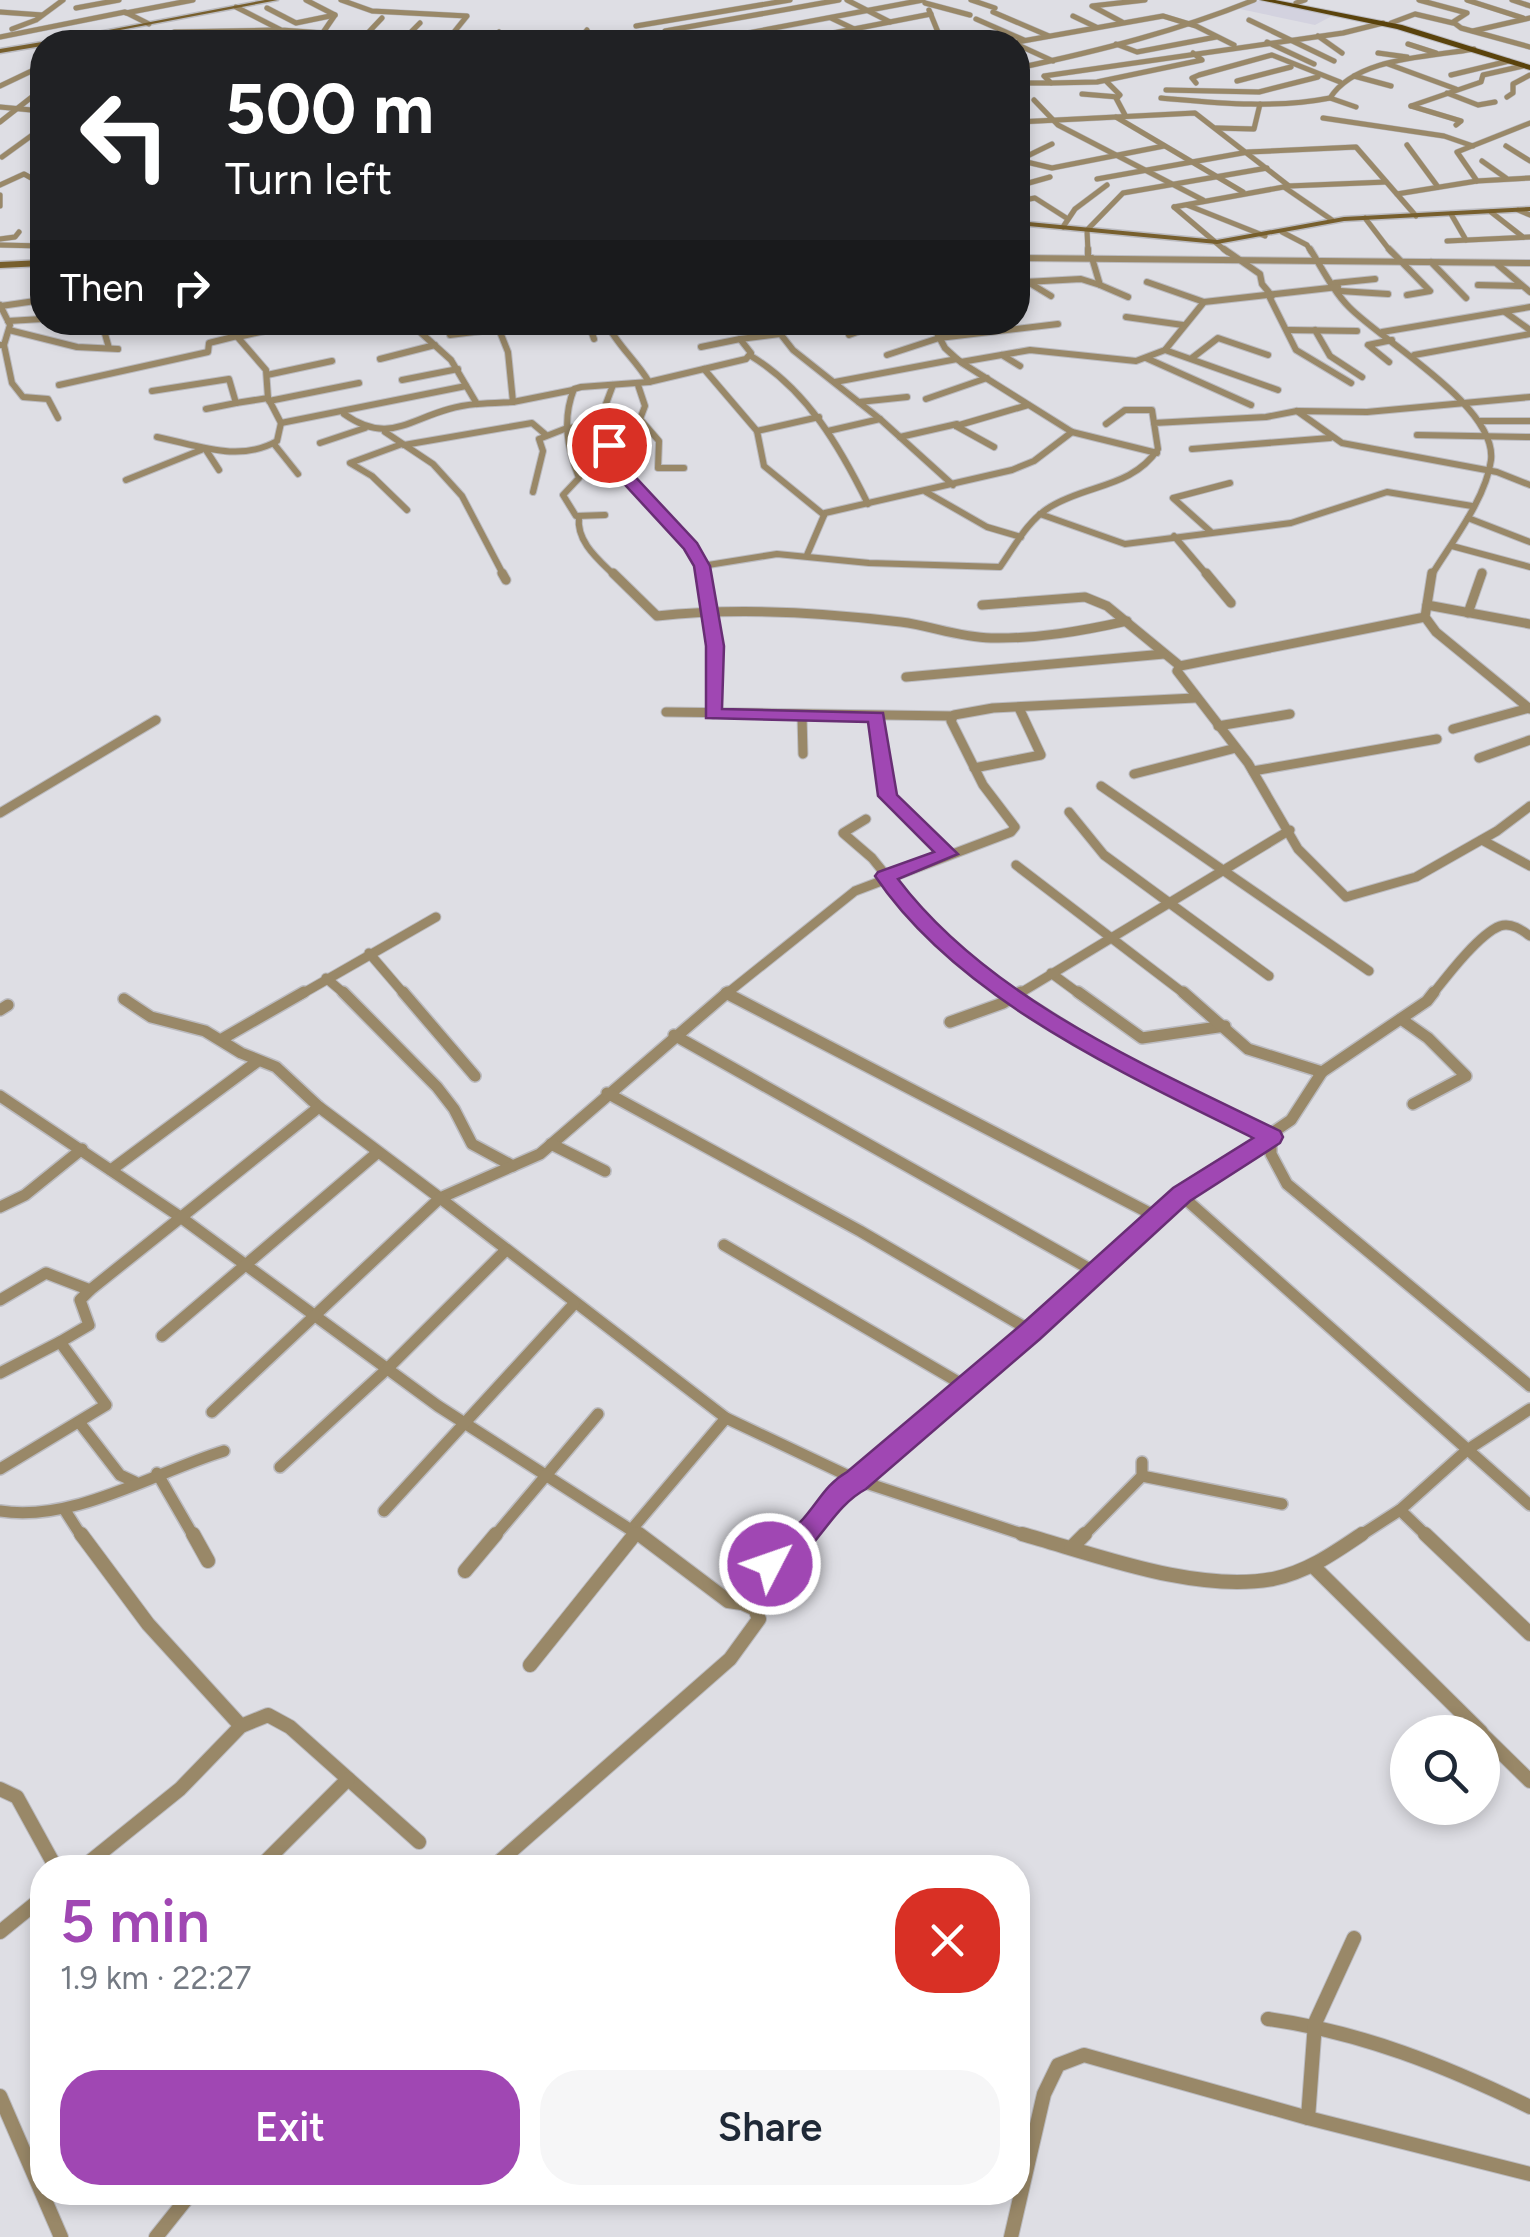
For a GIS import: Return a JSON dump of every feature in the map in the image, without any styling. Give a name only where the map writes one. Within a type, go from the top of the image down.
[{"type":"main road","points":[[1264,0],[1387,23],[1529,68]]},
{"type":"main road","points":[[1280,0],[1330,11]]},
{"type":"main road","points":[[1387,23],[1529,68]]},
{"type":"street","points":[[48,0],[62,0]]},
{"type":"street","points":[[0,36],[43,16],[62,0]]},
{"type":"street","points":[[76,8],[118,0]]},
{"type":"street","points":[[32,30],[193,0]]},
{"type":"street","points":[[116,30],[238,4],[276,0]]},
{"type":"street","points":[[306,0],[335,15]]},
{"type":"street","points":[[341,0],[372,11],[468,18],[458,30]]},
{"type":"street","points":[[636,26],[790,0]]},
{"type":"street","points":[[676,30],[843,0],[890,22]]},
{"type":"street","points":[[971,0],[1050,36]]},
{"type":"street","points":[[1122,22],[1092,6],[1144,0]]},
{"type":"street","points":[[1030,64],[1115,44],[1254,0]]},
{"type":"street","points":[[1419,0],[1467,13]]},
{"type":"street","points":[[1467,0],[1527,18]]},
{"type":"street","points":[[1512,0],[1530,6]]},
{"type":"street","points":[[924,1],[937,30]]},
{"type":"street","points":[[765,30],[924,1],[973,17],[996,30]]},
{"type":"street","points":[[103,3],[149,24]]},
{"type":"street","points":[[238,4],[281,30]]},
{"type":"street","points":[[759,6],[807,30]]},
{"type":"street","points":[[267,8],[296,23],[335,15]]},
{"type":"street","points":[[1453,23],[1467,13],[1491,8]]},
{"type":"street","points":[[0,12],[43,16]]},
{"type":"street","points":[[849,30],[931,14]]},
{"type":"street","points":[[1051,83],[1044,76],[1317,36],[1417,14],[1530,46]]},
{"type":"street","points":[[325,30],[335,15]]},
{"type":"street","points":[[1072,16],[1097,28]]},
{"type":"street","points":[[1030,41],[1163,16],[1234,46]]},
{"type":"street","points":[[830,17],[854,29]]},
{"type":"street","points":[[371,30],[382,18]]},
{"type":"street","points":[[1470,32],[1527,18]]},
{"type":"street","points":[[1250,20],[1334,61]]},
{"type":"street","points":[[413,30],[420,23]]},
{"type":"street","points":[[223,30],[226,25]]},
{"type":"street","points":[[699,26],[707,30]]},
{"type":"street","points":[[0,28],[14,28]]},
{"type":"street","points":[[0,36],[30,30]]},
{"type":"street","points":[[1317,36],[1342,53]]},
{"type":"street","points":[[1115,44],[1137,52],[1217,37]]},
{"type":"street","points":[[1266,41],[1314,64]]},
{"type":"street","points":[[1245,44],[1319,77],[1340,82]]},
{"type":"street","points":[[1408,44],[1438,54]]},
{"type":"street","points":[[0,51],[30,46]]},
{"type":"street","points":[[1030,48],[1053,61]]},
{"type":"street","points":[[1330,98],[1340,82],[1387,63],[1474,49]]},
{"type":"street","points":[[1030,83],[1106,81],[1202,60],[1192,53]]},
{"type":"street","points":[[1378,53],[1412,59]]},
{"type":"street","points":[[1196,82],[1192,78],[1272,56]]},
{"type":"street","points":[[1451,76],[1509,61]]},
{"type":"street","points":[[1387,63],[1456,89]]},
{"type":"street","points":[[1237,81],[1292,66]]},
{"type":"street","points":[[1505,80],[1529,68]]},
{"type":"street","points":[[1507,97],[1529,68]]},
{"type":"street","points":[[1456,125],[1461,120],[1411,107],[1481,82],[1483,75],[1529,68]]},
{"type":"street","points":[[0,86],[30,72]]},
{"type":"street","points":[[1353,76],[1391,86]]},
{"type":"street","points":[[1166,90],[1259,92],[1319,77]]},
{"type":"street","points":[[1520,80],[1530,84]]},
{"type":"street","points":[[1106,81],[1116,88],[1125,115]]},
{"type":"street","points":[[1447,93],[1478,106],[1495,102]]},
{"type":"street","points":[[1082,94],[1118,98]]},
{"type":"street","points":[[1088,102],[1118,98]]},
{"type":"street","points":[[1161,98],[1292,104],[1330,98],[1356,107]]},
{"type":"street","points":[[0,122],[30,99]]},
{"type":"street","points":[[1034,100],[1049,119],[1204,200]]},
{"type":"street","points":[[1188,100],[1195,113],[1332,220]]},
{"type":"street","points":[[1230,128],[1236,102]]},
{"type":"street","points":[[1215,128],[1256,128],[1260,104]]},
{"type":"street","points":[[0,107],[30,111]]},
{"type":"street","points":[[1030,121],[1195,113]]},
{"type":"street","points":[[1113,115],[1244,193]]},
{"type":"street","points":[[1323,118],[1444,136],[1473,146]]},
{"type":"street","points":[[1476,180],[1457,152],[1530,123]]},
{"type":"street","points":[[2,157],[30,137]]},
{"type":"street","points":[[1030,154],[1052,144]]},
{"type":"street","points":[[1407,145],[1438,187]]},
{"type":"street","points":[[1030,163],[1046,168],[1165,146]]},
{"type":"street","points":[[1506,146],[1530,161]]},
{"type":"street","points":[[1097,179],[1248,152],[1356,148],[1416,216]]},
{"type":"street","points":[[1482,161],[1507,179]]},
{"type":"street","points":[[1087,230],[1124,193],[1267,168]]},
{"type":"street","points":[[0,185],[24,174],[30,176]]},
{"type":"street","points":[[1030,183],[1050,177]]},
{"type":"street","points":[[1397,194],[1476,180],[1530,178]]},
{"type":"street","points":[[1351,383],[1296,350],[1260,274],[1174,207],[1287,186],[1386,182]]},
{"type":"street","points":[[1065,223],[1094,192],[1107,185]]},
{"type":"street","points":[[0,195],[0,206]]},
{"type":"street","points":[[1030,199],[1035,198],[1065,223]]},
{"type":"street","points":[[1186,205],[1265,236]]},
{"type":"street","points":[[1491,212],[1527,238]]},
{"type":"street","points":[[1030,221],[1217,242],[1265,236],[1332,220],[1530,212]]},
{"type":"street","points":[[1451,214],[1466,240]]},
{"type":"street","points":[[1364,218],[1375,235],[1430,290],[1407,295]]},
{"type":"street","points":[[1087,230],[1090,258],[1100,286]]},
{"type":"street","points":[[0,242],[19,232]]},
{"type":"street","points":[[1282,232],[1307,245],[1348,306],[1414,355],[1462,401],[1490,437],[1493,453],[1468,518],[1431,575],[1425,617],[1436,632],[1529,709]]},
{"type":"street","points":[[1447,241],[1527,238]]},
{"type":"street","points":[[0,242],[30,245]]},
{"type":"street","points":[[1030,258],[1530,263]]},
{"type":"street","points":[[1430,262],[1466,298]]},
{"type":"street","points":[[1496,263],[1530,292]]},
{"type":"street","points":[[0,265],[30,264]]},
{"type":"street","points":[[1030,279],[1081,279],[1128,297]]},
{"type":"street","points":[[1148,282],[1204,302],[1376,279]]},
{"type":"street","points":[[1030,284],[1051,296]]},
{"type":"street","points":[[1478,285],[1522,286]]},
{"type":"street","points":[[1338,287],[1388,294]]},
{"type":"street","points":[[30,302],[0,306],[8,326],[2,345],[12,383],[25,398],[48,399],[58,418]]},
{"type":"street","points":[[835,382],[1030,350],[1130,362],[1165,350],[1204,302]]},
{"type":"street","points":[[1382,332],[1530,307]]},
{"type":"street","points":[[1506,312],[1530,332]]},
{"type":"street","points":[[1126,317],[1183,325]]},
{"type":"street","points":[[8,326],[30,322]]},
{"type":"street","points":[[1030,327],[1058,324]]},
{"type":"street","points":[[8,326],[30,333]]},
{"type":"street","points":[[1288,330],[1357,331]]},
{"type":"street","points":[[1315,330],[1330,356],[1362,377]]},
{"type":"street","points":[[1414,355],[1530,332]]},
{"type":"street","points":[[37,335],[76,347],[114,348],[107,335]]},
{"type":"street","points":[[235,335],[267,375],[269,399],[281,423],[274,444]]},
{"type":"street","points":[[59,386],[208,352],[209,343],[247,335]]},
{"type":"street","points":[[424,335],[458,368],[476,404]]},
{"type":"street","points":[[501,335],[508,352],[513,402]]},
{"type":"street","points":[[593,335],[594,339]]},
{"type":"street","points":[[612,335],[633,355],[649,382]]},
{"type":"street","points":[[701,346],[772,335]]},
{"type":"street","points":[[781,335],[793,350],[880,420],[953,486]]},
{"type":"street","points":[[938,335],[959,360],[1072,432],[1157,452]]},
{"type":"street","points":[[887,354],[939,338],[964,335]]},
{"type":"street","points":[[1192,358],[1218,338],[1268,356]]},
{"type":"street","points":[[740,339],[751,356],[766,365],[819,417],[850,464],[868,504]]},
{"type":"street","points":[[1389,362],[1368,345],[1392,340]]},
{"type":"street","points":[[380,359],[435,344]]},
{"type":"street","points":[[1165,350],[1278,390]]},
{"type":"street","points":[[1001,354],[1020,366]]},
{"type":"street","points":[[384,432],[444,410],[513,402],[575,388],[638,385],[751,356]]},
{"type":"street","points":[[1146,358],[1252,405]]},
{"type":"street","points":[[267,375],[332,361]]},
{"type":"street","points":[[402,380],[458,368]]},
{"type":"street","points":[[704,369],[757,431],[764,466],[824,515]]},
{"type":"street","points":[[571,378],[575,388],[566,428],[580,478],[563,495],[579,518],[578,526],[589,550],[620,577],[652,614],[710,610],[906,622],[948,635],[986,637],[1042,636],[1127,621]]},
{"type":"street","points":[[926,399],[987,378]]},
{"type":"street","points":[[152,391],[229,379],[236,404]]},
{"type":"street","points":[[206,410],[359,383]]},
{"type":"street","points":[[612,385],[598,425],[622,472],[691,546],[702,566],[715,646],[713,714]]},
{"type":"street","points":[[638,385],[645,406],[640,418],[659,441],[658,468],[684,468]]},
{"type":"street","points":[[281,423],[344,414],[466,386]]},
{"type":"street","points":[[858,402],[907,397]]},
{"type":"street","points":[[1154,422],[1297,411],[1366,412],[1530,397]]},
{"type":"street","points":[[900,437],[1028,405]]},
{"type":"street","points":[[1106,424],[1128,410],[1152,410],[1157,452]]},
{"type":"street","points":[[1297,411],[1331,438]]},
{"type":"street","points":[[344,414],[384,432],[434,464],[462,496],[506,580]]},
{"type":"street","points":[[757,431],[819,417]]},
{"type":"street","points":[[828,431],[880,420]]},
{"type":"street","points":[[1479,421],[1530,421]]},
{"type":"street","points":[[407,510],[372,476],[350,464],[403,444],[510,424],[532,424],[545,434]]},
{"type":"street","points":[[957,424],[994,446]]},
{"type":"street","points":[[533,492],[544,451],[539,439],[566,428],[598,425]]},
{"type":"street","points":[[320,442],[366,427]]},
{"type":"street","points":[[824,515],[1023,466],[1072,432]]},
{"type":"street","points":[[1417,435],[1530,437]]},
{"type":"street","points":[[157,437],[204,450],[219,470]]},
{"type":"street","points":[[1192,450],[1331,438],[1512,476],[1530,485]]},
{"type":"street","points":[[126,480],[204,450],[274,444]]},
{"type":"street","points":[[274,444],[298,474]]},
{"type":"street","points":[[702,566],[762,554],[993,569],[1000,567],[1040,514],[1072,494],[1137,472],[1157,452]]},
{"type":"street","points":[[1211,532],[1173,498],[1230,483]]},
{"type":"street","points":[[925,492],[987,526],[1021,537]]},
{"type":"street","points":[[1040,514],[1125,544],[1291,523],[1387,492],[1472,506]]},
{"type":"street","points":[[579,518],[605,514]]},
{"type":"street","points":[[807,555],[824,515]]},
{"type":"street","points":[[1468,518],[1530,542]]},
{"type":"street","points":[[1174,536],[1231,602]]},
{"type":"street","points":[[1452,546],[1530,566]]},
{"type":"street","points":[[1468,613],[1482,573]]},
{"type":"street","points":[[982,605],[1085,597],[1107,606],[1180,666],[1425,617]]},
{"type":"street","points":[[1427,606],[1530,624]]},
{"type":"street","points":[[906,677],[1164,654]]},
{"type":"street","points":[[1180,666],[1177,671],[1253,771],[1298,849],[1342,895],[1352,898],[1416,877],[1482,840],[1530,806]]},
{"type":"street","points":[[666,712],[954,716],[993,708],[1195,698]]},
{"type":"street","points":[[974,768],[1041,755],[1019,708]]},
{"type":"street","points":[[1453,728],[1529,709]]},
{"type":"street","points":[[1218,726],[1290,714]]},
{"type":"street","points":[[802,716],[803,754]]},
{"type":"street","points":[[212,1412],[440,1198],[540,1154],[674,1036],[855,891],[885,876],[1011,832],[1015,826],[1004,817],[974,768],[952,721],[954,716]]},
{"type":"street","points":[[876,717],[887,796],[948,854]]},
{"type":"street","points":[[0,814],[156,720]]},
{"type":"street","points":[[1253,771],[1437,739]]},
{"type":"street","points":[[1480,758],[1530,740]]},
{"type":"street","points":[[1134,774],[1236,748]]},
{"type":"street","points":[[1101,786],[1369,971]]},
{"type":"street","points":[[1069,812],[1104,856],[1269,976]]},
{"type":"street","points":[[866,819],[843,832],[864,850],[937,938],[1117,1061],[1272,1137]]},
{"type":"street","points":[[950,1022],[1003,1003],[1290,830]]},
{"type":"street","points":[[1482,840],[1530,866]]},
{"type":"street","points":[[1016,865],[1258,1054],[1322,1072]]},
{"type":"street","points":[[222,1039],[436,917]]},
{"type":"street","points":[[742,1603],[770,1564],[812,1529],[826,1503],[1031,1332],[1181,1195],[1272,1137],[1291,1120],[1322,1072],[1426,1001],[1498,927],[1527,929]]},
{"type":"street","points":[[369,953],[476,1076]]},
{"type":"street","points":[[1051,972],[1142,1038],[1225,1026]]},
{"type":"street","points":[[326,978],[362,1008],[430,1078],[455,1109],[473,1145],[513,1166]]},
{"type":"street","points":[[726,993],[1157,1217]]},
{"type":"street","points":[[124,999],[151,1017],[222,1039],[276,1067],[377,1153],[726,1418],[856,1480],[1071,1548],[1152,1570],[1222,1581],[1272,1580],[1313,1566],[1400,1510],[1467,1450],[1530,1409]]},
{"type":"street","points":[[1401,1018],[1428,1038],[1466,1076],[1413,1104]]},
{"type":"street","points":[[674,1036],[1096,1273]]},
{"type":"street","points":[[111,1170],[258,1061]]},
{"type":"street","points":[[607,1094],[860,1231],[1031,1332]]},
{"type":"street","points":[[0,1096],[179,1216],[465,1424],[634,1530],[728,1601],[755,1609],[758,1619],[730,1659],[507,1855]]},
{"type":"street","points":[[0,1373],[89,1325],[80,1300],[90,1290],[319,1107]]},
{"type":"street","points":[[1272,1137],[1271,1154],[1287,1184],[1530,1386]]},
{"type":"street","points":[[551,1144],[606,1171]]},
{"type":"street","points":[[0,1206],[24,1195],[82,1149]]},
{"type":"street","points":[[162,1336],[377,1153]]},
{"type":"street","points":[[1181,1195],[1530,1504]]},
{"type":"street","points":[[724,1245],[965,1386]]},
{"type":"street","points":[[280,1466],[387,1369],[506,1250]]},
{"type":"street","points":[[0,1300],[46,1273],[90,1290]]},
{"type":"street","points":[[384,1511],[574,1304]]},
{"type":"street","points":[[0,1470],[106,1405],[60,1342]]},
{"type":"street","points":[[465,1571],[598,1414]]},
{"type":"street","points":[[530,1666],[726,1418]]},
{"type":"street","points":[[79,1422],[120,1475],[135,1482]]},
{"type":"street","points":[[0,1511],[22,1515],[66,1512],[135,1482],[224,1451]]},
{"type":"street","points":[[1071,1548],[1142,1469],[1282,1504]]},
{"type":"street","points":[[157,1474],[208,1562]]},
{"type":"street","points":[[1400,1510],[1530,1634]]},
{"type":"street","points":[[66,1512],[130,1606],[241,1726]]},
{"type":"street","points":[[1313,1566],[1464,1715]]},
{"type":"street","points":[[98,1855],[180,1789],[241,1726],[268,1715],[290,1726],[418,1842]]},
{"type":"street","points":[[1500,1751],[1530,1781]]},
{"type":"street","points":[[272,1855],[348,1779]]},
{"type":"street","points":[[0,1790],[17,1797],[49,1855]]},
{"type":"street","points":[[0,1932],[30,1908]]},
{"type":"street","points":[[1308,2118],[1315,2023],[1354,1938]]},
{"type":"street","points":[[1268,2018],[1315,2023],[1481,2082],[1530,2106]]},
{"type":"street","points":[[1030,2157],[1044,2094],[1058,2065],[1084,2055],[1308,2118],[1530,2174]]},
{"type":"street","points":[[0,2096],[30,2165]]},
{"type":"street","points":[[47,2205],[61,2237]]},
{"type":"street","points":[[156,2237],[182,2205]]},
{"type":"street","points":[[1012,2237],[1019,2205]]},
{"type":"shaded area","points":[[1256,0],[1332,16],[1315,25],[1235,8]]},
{"type":"route","points":[[609,445],[622,472],[691,546],[702,566],[715,646],[713,714],[876,717],[887,796],[948,854],[885,876],[916,916],[956,954],[1054,1023],[1117,1061],[1272,1137],[1181,1195],[1031,1332],[856,1480],[840,1489],[826,1503],[812,1529],[770,1564]]}]
